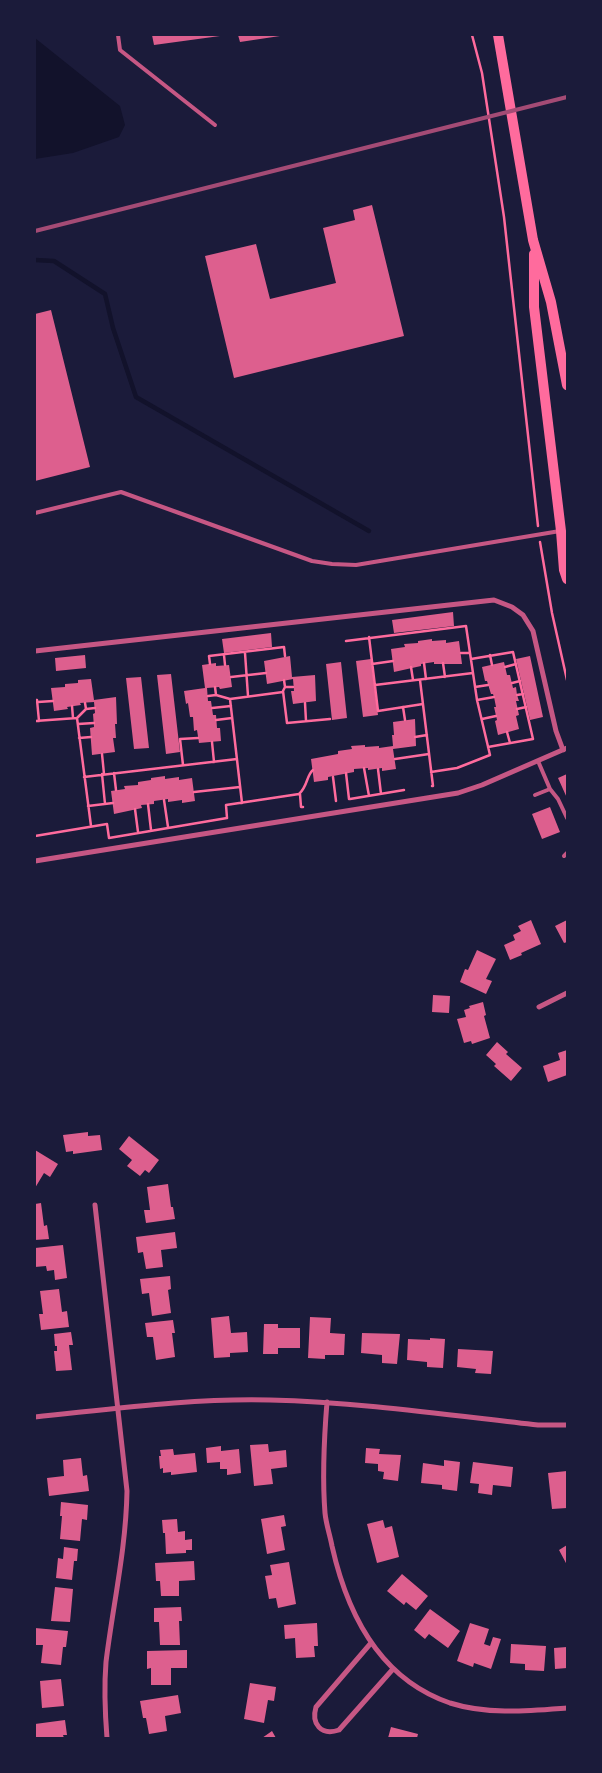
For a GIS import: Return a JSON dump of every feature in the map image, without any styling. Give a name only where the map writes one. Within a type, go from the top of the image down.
[{"type":"main road","points":[[498,35],[533,240],[551,302],[567,384]]},
{"type":"main road","points":[[533,240],[534,307],[564,570],[567,579]]},
{"type":"street","points":[[35,651],[494,600],[512,607],[523,615],[533,631],[556,731],[565,749],[482,785],[458,793],[35,861]]},
{"type":"street","points":[[539,1007],[567,993]]},
{"type":"street","points":[[95,1205],[127,1483],[126,1523],[106,1663],[107,1738]]},
{"type":"street","points":[[35,1417],[203,1400],[269,1400],[327,1402],[538,1425],[567,1425]]},
{"type":"street","points":[[327,1402],[323,1462],[325,1514],[339,1576],[371,1643],[393,1669],[425,1693],[451,1703],[489,1711],[518,1712],[567,1708]]},
{"type":"street","points":[[371,1643],[316,1707],[313,1716],[317,1725],[324,1731],[331,1733],[339,1730],[393,1669]]},
{"type":"lane","points":[[118,35],[120,50],[215,125]]},
{"type":"lane","points":[[35,513],[121,492],[312,561],[344,565],[356,565],[561,531]]},
{"type":"lane","points":[[538,761],[550,789],[567,818]]},
{"type":"lane","points":[[535,795],[550,789]]},
{"type":"path","points":[[472,35],[482,72],[496,160],[536,513]]},
{"type":"path","points":[[541,554],[567,680]]},
{"type":"path","points":[[346,641],[466,626],[477,700],[490,755],[457,768],[431,772]]},
{"type":"path","points":[[369,638],[378,711],[424,704]]},
{"type":"path","points":[[210,664],[209,656],[284,647],[285,656]]},
{"type":"path","points":[[245,652],[248,696]]},
{"type":"path","points":[[460,654],[470,652]]},
{"type":"path","points":[[470,659],[513,652],[533,739],[488,747]]},
{"type":"path","points":[[224,655],[226,665]]},
{"type":"path","points":[[490,655],[492,665]]},
{"type":"path","points":[[372,664],[393,661]]},
{"type":"path","points":[[424,663],[426,679]]},
{"type":"path","points":[[443,663],[445,677]]},
{"type":"path","points":[[505,667],[516,664]]},
{"type":"path","points":[[411,667],[412,680]]},
{"type":"path","points":[[231,677],[266,673]]},
{"type":"path","points":[[375,685],[473,673]]},
{"type":"path","points":[[284,680],[285,687],[283,692],[287,723],[330,719]]},
{"type":"path","points":[[420,680],[433,786]]},
{"type":"path","points":[[512,683],[520,681]]},
{"type":"path","points":[[475,687],[488,685]]},
{"type":"path","points":[[285,687],[293,686]]},
{"type":"path","points":[[215,687],[216,695]]},
{"type":"path","points":[[208,696],[216,695],[230,699],[283,692]]},
{"type":"path","points":[[518,695],[523,694]]},
{"type":"path","points":[[477,700],[494,697]]},
{"type":"path","points":[[230,699],[242,803]]},
{"type":"path","points":[[39,721],[36,701],[53,701]]},
{"type":"path","points":[[304,702],[306,721]]},
{"type":"path","points":[[85,703],[86,709]]},
{"type":"path","points":[[72,706],[78,724],[91,826]]},
{"type":"path","points":[[212,708],[231,706]]},
{"type":"path","points":[[404,707],[405,720]]},
{"type":"path","points":[[518,709],[526,707]]},
{"type":"path","points":[[35,721],[75,718],[86,709],[94,708]]},
{"type":"path","points":[[482,719],[496,716]]},
{"type":"path","points":[[216,720],[232,718]]},
{"type":"path","points":[[78,724],[94,723]]},
{"type":"path","points":[[507,732],[510,743]]},
{"type":"path","points":[[415,737],[427,735]]},
{"type":"path","points":[[79,738],[91,737]]},
{"type":"path","points":[[183,765],[180,740],[198,738]]},
{"type":"path","points":[[212,742],[214,762]]},
{"type":"path","points":[[102,754],[105,804]]},
{"type":"path","points":[[394,759],[429,754]]},
{"type":"path","points":[[84,776],[237,759]]},
{"type":"path","points":[[364,768],[369,796]]},
{"type":"path","points":[[378,769],[381,794]]},
{"type":"path","points":[[35,836],[107,824],[109,838],[227,818],[226,805],[300,794],[304,789],[309,773],[313,770]]},
{"type":"path","points":[[114,773],[116,790]]},
{"type":"path","points":[[346,773],[349,799]]},
{"type":"path","points":[[333,777],[336,801]]},
{"type":"path","points":[[194,792],[240,787]]},
{"type":"path","points":[[300,794],[301,807]]},
{"type":"path","points":[[164,800],[168,827]]},
{"type":"path","points":[[88,806],[113,803]]},
{"type":"path","points":[[148,804],[152,830]]},
{"type":"path","points":[[135,809],[138,832]]},
{"type":"shaded area","points":[[35,38],[120,106],[125,125],[119,137],[73,153],[35,159]]},
{"type":"building","points":[[152,35],[220,35],[220,36],[154,45]]},
{"type":"building","points":[[238,35],[279,35],[280,36],[240,42]]},
{"type":"building","points":[[372,205],[404,336],[234,378],[205,256],[256,244],[270,299],[336,283],[323,228],[355,220],[353,210]]},
{"type":"building","points":[[51,310],[90,467],[35,481],[35,314]]},
{"type":"building","points":[[453,612],[454,626],[394,633],[392,620]]},
{"type":"building","points":[[271,633],[272,647],[224,653],[222,639]]},
{"type":"building","points":[[432,639],[432,641],[446,640],[446,643],[459,641],[462,664],[434,664],[434,662],[394,672],[391,649],[405,647],[404,644]]},
{"type":"building","points":[[85,655],[86,668],[56,671],[55,658]]},
{"type":"building","points":[[290,656],[292,677],[315,675],[316,701],[293,704],[291,691],[294,691],[293,679],[267,684],[264,661]]},
{"type":"building","points":[[530,656],[543,717],[530,720],[516,659]]},
{"type":"building","points":[[371,659],[378,715],[363,717],[356,661]]},
{"type":"building","points":[[341,662],[347,718],[332,720],[326,664]]},
{"type":"building","points":[[504,662],[513,688],[516,687],[519,715],[516,716],[519,729],[498,735],[495,721],[497,720],[494,697],[491,694],[487,681],[485,681],[482,667]]},
{"type":"building","points":[[216,663],[216,666],[229,665],[232,687],[220,689],[219,687],[207,688],[208,701],[211,701],[213,715],[216,715],[217,728],[220,728],[221,741],[199,743],[197,730],[194,731],[193,717],[190,717],[188,703],[186,704],[184,691],[205,688],[202,665]]},
{"type":"building","points":[[171,674],[180,752],[166,754],[157,675]]},
{"type":"building","points":[[141,677],[149,748],[134,749],[126,678]]},
{"type":"building","points":[[91,679],[94,700],[116,697],[116,738],[113,738],[115,752],[92,755],[90,728],[94,727],[94,702],[80,703],[81,705],[54,711],[51,688],[65,687],[65,684],[78,683],[78,680]]},
{"type":"building","points":[[415,719],[416,746],[393,749],[396,769],[382,771],[382,768],[354,769],[354,772],[314,782],[311,759],[338,754],[338,751],[352,749],[351,746],[379,746],[379,748],[393,746],[393,722]]},
{"type":"building","points":[[567,774],[567,798],[558,778]]},
{"type":"building","points":[[165,776],[165,779],[179,777],[179,780],[192,778],[195,801],[182,803],[182,800],[168,802],[168,799],[154,801],[154,804],[141,805],[142,808],[114,814],[111,791],[125,789],[124,786],[138,785],[138,782],[151,780],[151,778]]},
{"type":"building","points":[[550,807],[560,832],[542,839],[532,814]]},
{"type":"building","points":[[531,920],[541,944],[510,960],[504,945],[515,940],[513,935],[521,931],[518,926]]},
{"type":"building","points":[[567,920],[567,942],[564,943],[555,926]]},
{"type":"building","points":[[477,950],[496,959],[486,979],[492,981],[486,994],[460,982],[465,969],[468,970]]},
{"type":"building","points":[[433,995],[450,996],[449,1013],[432,1012]]},
{"type":"building","points":[[483,1002],[486,1015],[484,1016],[490,1038],[472,1044],[471,1041],[464,1043],[457,1019],[466,1017],[464,1010],[470,1008],[469,1006]]},
{"type":"building","points":[[497,1042],[508,1052],[506,1054],[522,1068],[511,1081],[494,1066],[496,1064],[486,1055]]},
{"type":"building","points":[[567,1050],[567,1075],[548,1082],[543,1066],[560,1060],[558,1053]]},
{"type":"building","points":[[88,1132],[88,1136],[100,1135],[102,1150],[73,1154],[73,1151],[66,1152],[63,1135]]},
{"type":"building","points":[[129,1136],[159,1160],[149,1173],[145,1170],[140,1176],[127,1166],[132,1160],[119,1149]]},
{"type":"building","points":[[35,1150],[58,1164],[50,1177],[44,1173],[35,1188]]},
{"type":"building","points":[[168,1184],[171,1207],[173,1207],[175,1219],[146,1223],[144,1210],[150,1210],[147,1187]]},
{"type":"building","points":[[41,1203],[44,1226],[47,1225],[49,1239],[35,1240],[35,1204]]},
{"type":"building","points":[[175,1232],[177,1248],[161,1250],[163,1267],[146,1269],[143,1252],[138,1253],[136,1237]]},
{"type":"building","points":[[63,1245],[67,1278],[55,1280],[54,1270],[47,1271],[46,1266],[35,1267],[35,1248]]},
{"type":"building","points":[[170,1276],[171,1289],[168,1290],[171,1313],[152,1316],[149,1293],[142,1294],[140,1279]]},
{"type":"building","points":[[59,1289],[62,1312],[67,1311],[69,1327],[41,1330],[39,1314],[43,1314],[40,1291]]},
{"type":"building","points":[[229,1316],[231,1333],[247,1332],[248,1352],[230,1353],[230,1357],[214,1358],[211,1318]]},
{"type":"building","points":[[310,1317],[331,1318],[330,1333],[345,1334],[344,1355],[325,1355],[325,1359],[308,1358]]},
{"type":"building","points":[[173,1320],[175,1333],[172,1333],[175,1357],[156,1360],[153,1337],[147,1337],[145,1323]]},
{"type":"building","points":[[264,1324],[278,1324],[278,1328],[300,1328],[300,1348],[278,1348],[278,1354],[263,1354]]},
{"type":"building","points":[[71,1332],[73,1345],[69,1345],[72,1370],[56,1371],[54,1351],[57,1351],[57,1346],[55,1346],[54,1334]]},
{"type":"building","points":[[362,1333],[400,1334],[397,1364],[382,1363],[382,1355],[361,1353]]},
{"type":"building","points":[[430,1338],[445,1339],[443,1368],[427,1367],[427,1362],[407,1360],[408,1339],[430,1340]]},
{"type":"building","points":[[458,1349],[493,1351],[491,1374],[475,1373],[476,1369],[457,1367]]},
{"type":"building","points":[[268,1444],[269,1452],[286,1450],[287,1467],[271,1469],[273,1484],[254,1486],[250,1445]]},
{"type":"building","points":[[221,1446],[221,1451],[239,1449],[241,1473],[227,1475],[227,1469],[220,1469],[220,1462],[207,1463],[206,1448]]},
{"type":"building","points":[[366,1448],[380,1449],[379,1454],[401,1455],[398,1481],[383,1479],[384,1472],[378,1471],[378,1464],[365,1463]]},
{"type":"building","points":[[173,1449],[174,1455],[195,1453],[197,1472],[171,1475],[171,1472],[163,1473],[163,1468],[160,1469],[160,1450]]},
{"type":"building","points":[[81,1458],[83,1476],[87,1475],[89,1491],[49,1496],[47,1478],[64,1476],[63,1460]]},
{"type":"building","points":[[444,1460],[460,1462],[457,1491],[442,1489],[442,1485],[421,1483],[423,1463],[444,1466]]},
{"type":"building","points":[[473,1462],[513,1467],[511,1487],[493,1485],[492,1495],[478,1493],[479,1484],[470,1483]]},
{"type":"building","points":[[567,1471],[567,1508],[552,1509],[548,1473]]},
{"type":"building","points":[[61,1502],[88,1505],[87,1520],[82,1519],[80,1541],[60,1539]]},
{"type":"building","points":[[284,1515],[286,1526],[281,1527],[285,1550],[267,1554],[261,1519]]},
{"type":"building","points":[[177,1519],[178,1532],[185,1531],[185,1540],[192,1539],[192,1550],[186,1550],[186,1553],[166,1554],[162,1520]]},
{"type":"building","points":[[383,1520],[385,1528],[392,1526],[399,1557],[377,1563],[367,1524]]},
{"type":"building","points":[[567,1545],[567,1565],[559,1550]]},
{"type":"building","points":[[64,1547],[78,1549],[77,1561],[74,1561],[72,1580],[56,1578],[58,1558],[63,1559]]},
{"type":"building","points":[[194,1561],[195,1580],[179,1581],[179,1596],[161,1596],[160,1581],[156,1581],[155,1563]]},
{"type":"building","points":[[289,1562],[296,1604],[278,1608],[276,1598],[269,1599],[265,1576],[272,1575],[270,1565]]},
{"type":"building","points":[[402,1574],[428,1596],[416,1610],[406,1602],[404,1605],[387,1591]]},
{"type":"building","points":[[55,1587],[73,1589],[70,1622],[51,1621]]},
{"type":"building","points":[[181,1607],[182,1621],[179,1621],[180,1645],[160,1645],[159,1622],[154,1622],[154,1608]]},
{"type":"building","points":[[430,1609],[460,1631],[448,1648],[429,1634],[425,1639],[414,1630]]},
{"type":"building","points":[[317,1623],[318,1646],[314,1646],[315,1657],[296,1658],[295,1638],[285,1639],[284,1625]]},
{"type":"building","points":[[470,1623],[489,1629],[484,1644],[490,1646],[493,1637],[501,1639],[491,1669],[474,1663],[473,1667],[457,1661]]},
{"type":"building","points":[[35,1628],[68,1631],[66,1647],[63,1647],[61,1665],[41,1663],[43,1645],[35,1645]]},
{"type":"building","points":[[511,1644],[546,1646],[544,1671],[525,1670],[525,1664],[510,1663]]},
{"type":"building","points":[[567,1647],[567,1668],[555,1669],[554,1648]]},
{"type":"building","points":[[187,1650],[187,1668],[171,1668],[171,1685],[151,1685],[151,1668],[147,1669],[147,1651]]},
{"type":"building","points":[[61,1679],[64,1706],[42,1708],[40,1681]]},
{"type":"building","points":[[250,1683],[276,1687],[274,1701],[268,1700],[264,1723],[244,1719]]},
{"type":"building","points":[[178,1695],[181,1713],[165,1716],[167,1731],[149,1734],[146,1718],[143,1718],[140,1701]]},
{"type":"building","points":[[65,1720],[67,1735],[63,1735],[64,1738],[36,1738],[35,1724]]},
{"type":"building","points":[[391,1727],[418,1734],[417,1738],[388,1738]]},
{"type":"building","points":[[272,1731],[276,1738],[262,1738]]},
{"type":"waterway","points":[[35,260],[54,261],[105,294],[113,328],[136,397],[369,531]]},
{"type":"railway","points":[[35,231],[567,97]]}]
